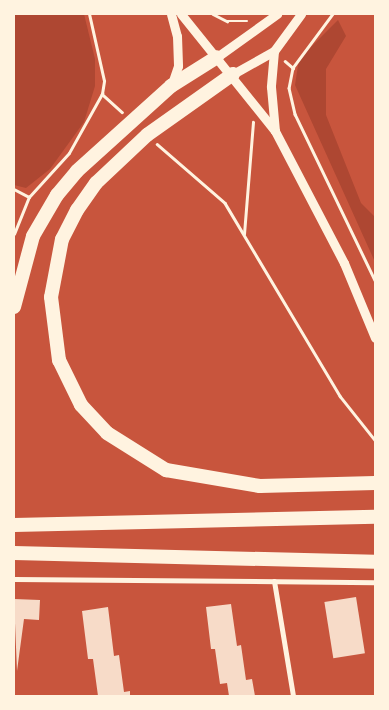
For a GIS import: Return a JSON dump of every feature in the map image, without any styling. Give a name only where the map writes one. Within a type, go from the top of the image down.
[{"type":"highway","points":[[14,307],[33,236],[57,195],[77,171],[171,86],[217,57]]},
{"type":"highway","points":[[233,74],[147,135],[86,196],[62,239],[56,266],[52,329],[59,360],[81,405],[107,433],[166,470],[260,486],[375,483]]},
{"type":"highway","points":[[14,525],[369,518]]},
{"type":"highway","points":[[14,553],[373,563]]},
{"type":"street","points":[[171,14],[177,36],[178,66],[171,86]]},
{"type":"street","points":[[181,14],[233,74],[275,131],[344,263],[375,338]]},
{"type":"street","points":[[217,57],[277,14]]},
{"type":"street","points":[[233,74],[274,51],[300,14]]},
{"type":"street","points":[[274,51],[271,87],[275,131]]},
{"type":"street","points":[[14,580],[375,582]]},
{"type":"street","points":[[274,581],[293,696]]},
{"type":"path","points":[[14,234],[29,197],[69,153],[102,94],[104,81],[89,14]]},
{"type":"path","points":[[333,14],[293,68],[289,88],[295,114],[375,280]]},
{"type":"path","points":[[244,234],[254,103]]},
{"type":"path","points":[[147,135],[225,203],[340,396],[375,440]]},
{"type":"path","points":[[14,189],[29,197]]},
{"type":"shaded area","points":[[14,14],[84,14],[95,59],[95,86],[84,122],[50,169],[26,188],[14,185]]},
{"type":"shaded area","points":[[338,20],[346,36],[326,69],[326,115],[361,203],[375,217],[375,262],[295,85],[299,59]]},
{"type":"building","points":[[356,597],[365,653],[333,658],[324,602]]},
{"type":"building","points":[[14,599],[40,600],[39,620],[24,619],[17,671]]},
{"type":"building","points":[[231,604],[237,646],[241,645],[246,680],[252,679],[255,696],[229,696],[227,683],[220,684],[215,649],[211,649],[206,607]]},
{"type":"building","points":[[108,607],[114,656],[119,655],[124,692],[130,691],[130,696],[98,696],[93,659],[88,659],[82,611]]}]
